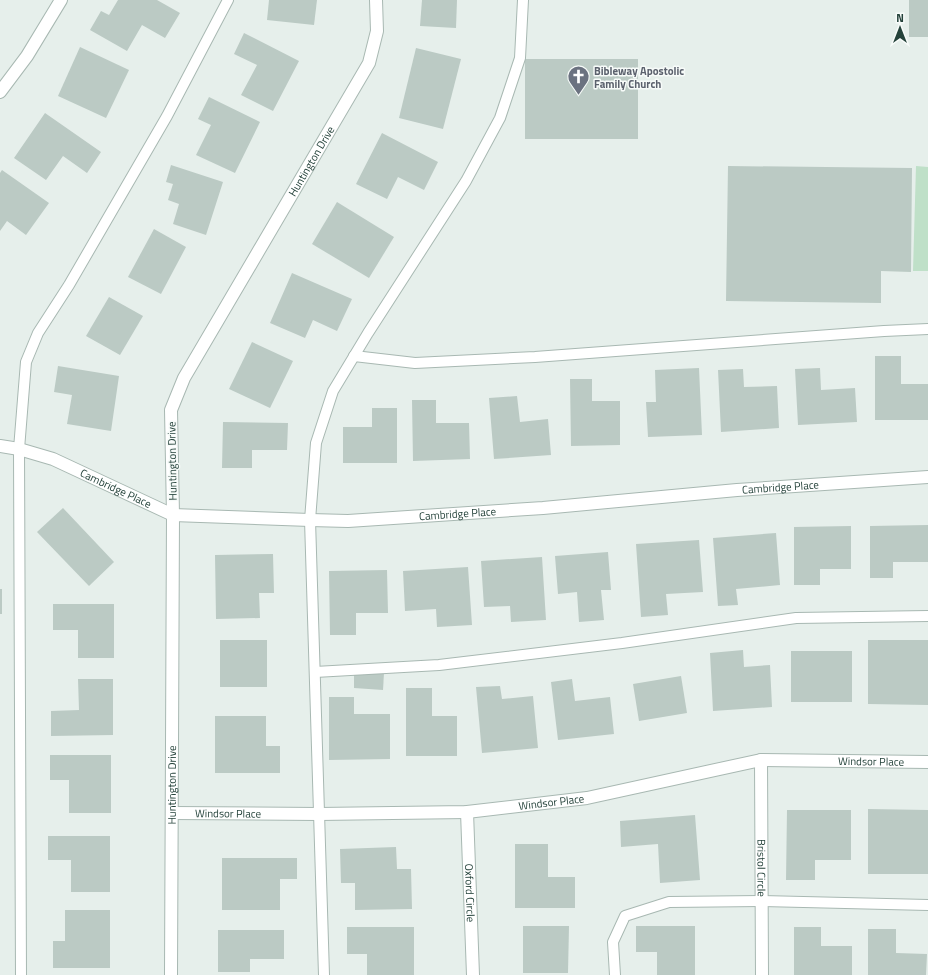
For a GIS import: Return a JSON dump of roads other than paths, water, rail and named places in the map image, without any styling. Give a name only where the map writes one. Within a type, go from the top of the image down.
[{"type":"street","points":[[0,92],[27,56],[61,0]]},
{"type":"street","name":"Huntington Drive","points":[[171,975],[173,515],[171,410],[184,378],[369,63],[377,31],[376,0]]},
{"type":"street","name":"Cambridge Place","points":[[0,446],[19,449],[53,459],[173,515],[310,520],[348,521],[543,508],[737,490],[928,477]]},
{"type":"street","name":"Windsor Place","points":[[172,813],[319,814],[468,812],[587,798],[761,760],[928,762]]},
{"type":"street","name":"Bristol Circle","points":[[761,760],[762,975]]},
{"type":"street","name":"Oxford Circle","points":[[468,812],[473,975]]},
{"type":"lane","points":[[21,975],[19,449],[26,362],[38,333],[69,285],[167,116],[228,0]]},
{"type":"lane","points":[[324,975],[310,520],[316,443],[333,391],[466,181],[500,118],[520,58],[523,0]]},
{"type":"lane","points":[[354,356],[415,363],[550,356],[928,329]]},
{"type":"lane","points":[[315,672],[439,665],[796,618],[928,616]]},
{"type":"lane","points":[[615,975],[612,942],[625,916],[669,902],[761,901],[928,905]]},
{"type":"place","name":"Bibleway Apostolic Family Church","points":[[579,96]]}]
